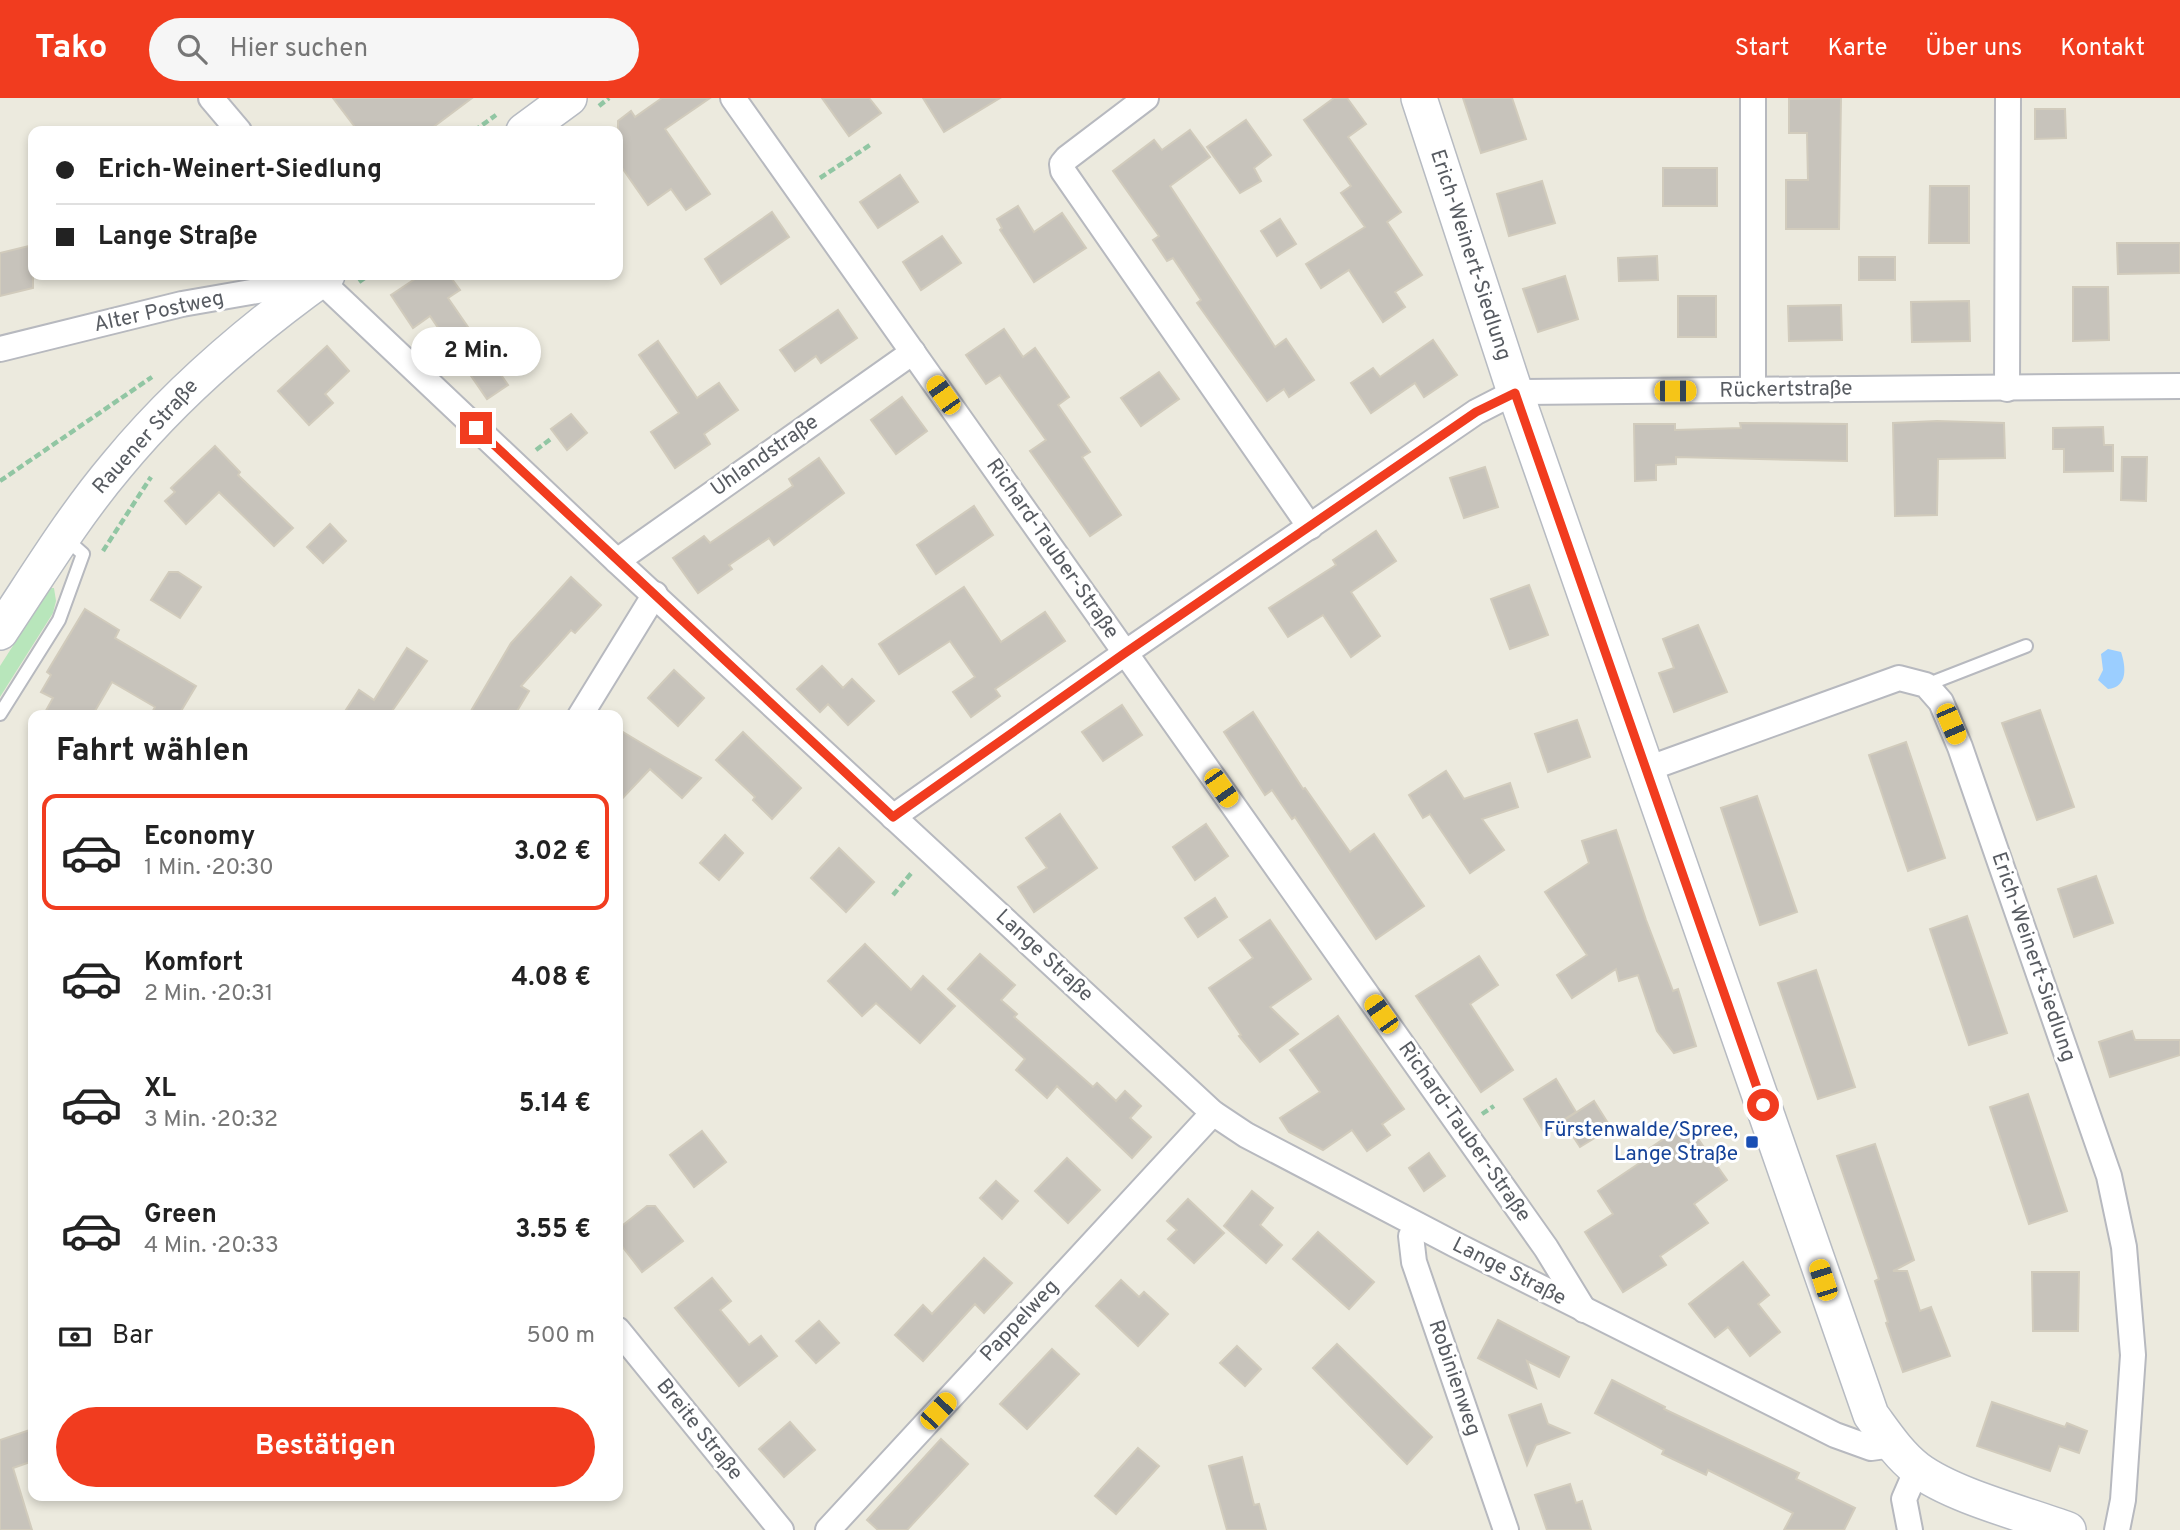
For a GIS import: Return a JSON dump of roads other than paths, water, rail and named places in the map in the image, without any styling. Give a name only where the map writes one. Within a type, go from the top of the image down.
[{"type":"street","points":[[211,98],[235,126]]},
{"type":"street","points":[[531,126],[569,98]]},
{"type":"street","name":"Richard-Tauber-Straße","points":[[733,98],[1546,1248],[1584,1311]]},
{"type":"street","points":[[1146,98],[1067,158],[1062,164],[1063,171],[1310,527]]},
{"type":"street","name":"Erich-Weinert-Siedlung","points":[[1419,98],[1515,393],[1857,1380],[1871,1415],[1892,1446],[1917,1469]]},
{"type":"street","points":[[1753,98],[1753,390]]},
{"type":"street","points":[[2007,389],[2008,98]]},
{"type":"street","name":"Alter Postweg","points":[[0,349],[182,304],[307,280]]},
{"type":"street","name":"Rauener Straße","points":[[0,632],[63,537],[117,464],[225,354],[319,280]]},
{"type":"street","name":"Lange Straße","points":[[326,280],[617,561],[1213,1113],[1246,1135],[1584,1311],[1848,1440],[1871,1448],[1892,1446]]},
{"type":"street","name":"Uhlandstraße","points":[[617,561],[913,352]]},
{"type":"street","name":"Rückertstraße","points":[[893,817],[1125,653],[1476,412],[1515,393],[2180,386]]},
{"type":"street","points":[[584,710],[655,594]]},
{"type":"street","points":[[1647,769],[1899,678],[1926,685]]},
{"type":"street","name":"Erich-Weinert-Siedlung","points":[[1926,685],[1941,702],[1960,747],[2109,1176],[2124,1247],[2133,1355],[2123,1500],[2117,1530]]},
{"type":"street","name":"Pappelweg","points":[[828,1530],[1213,1113]]},
{"type":"street","name":"Robinienweg","points":[[1418,1225],[1411,1236],[1414,1262],[1506,1530]]},
{"type":"street","name":"Breite Straße","points":[[623,1336],[781,1530]]},
{"type":"street","points":[[1910,1530],[1904,1499],[1917,1469],[1945,1485],[2068,1530]]},
{"type":"lane","points":[[0,714],[59,620],[83,554],[63,537]]},
{"type":"lane","points":[[1926,685],[2025,646]]},
{"type":"water","points":[[2108,649],[2121,652],[2124,675],[2119,684],[2108,689],[2098,680],[2103,670],[2101,654]]},
{"type":"place","name":"Fürstenwalde/Spree, Lange Straße","points":[[1752,1142]]}]
